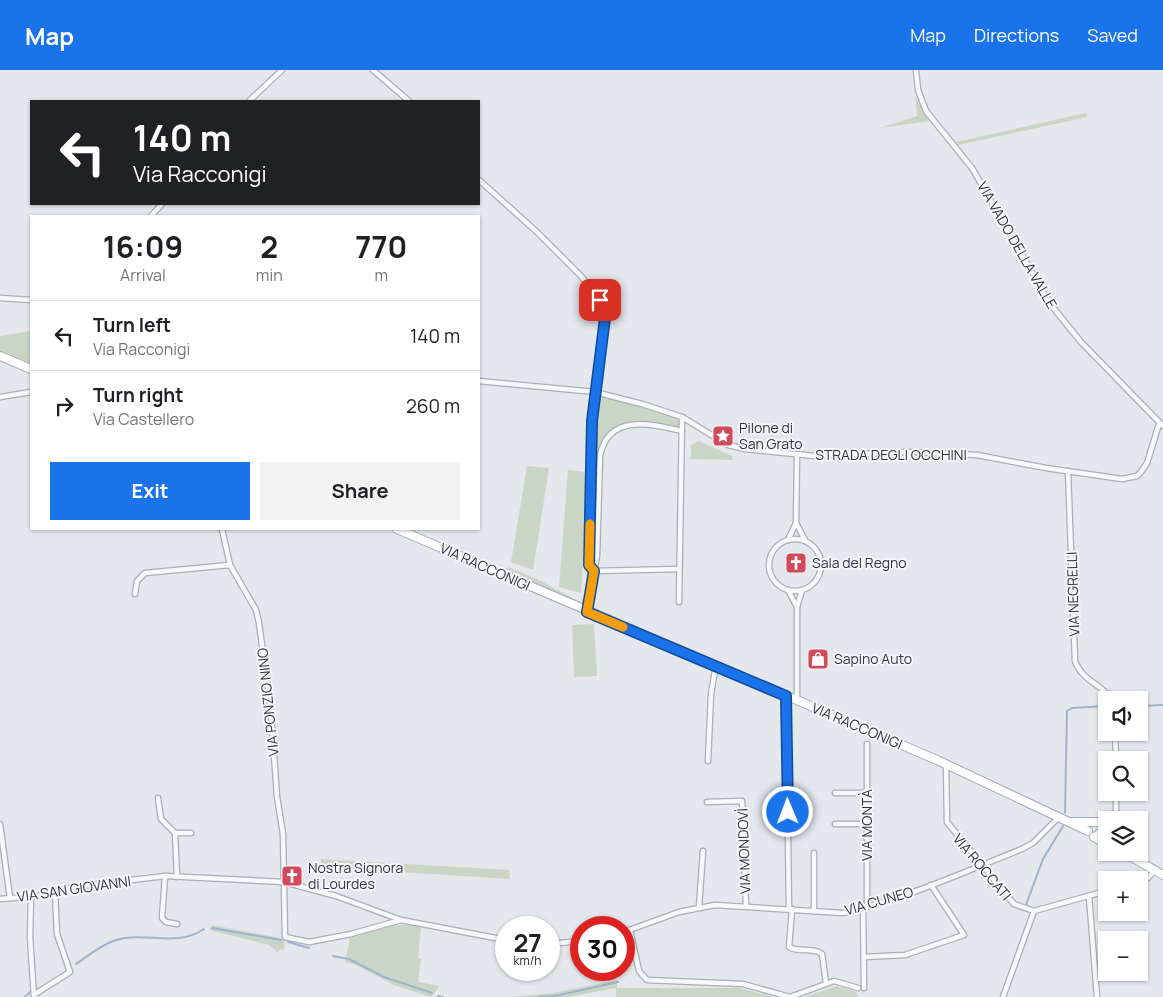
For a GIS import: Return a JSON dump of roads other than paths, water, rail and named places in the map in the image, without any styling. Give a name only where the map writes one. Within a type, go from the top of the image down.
[{"type":"main road","points":[[0,356],[30,369]]},
{"type":"main road","name":"VIA RACCONIGI","points":[[399,530],[587,612],[946,764],[1068,821],[1088,831],[1095,837]]},
{"type":"main road","name":"VIA RACCONIGI","points":[[1068,821],[1094,821]]},
{"type":"main road","points":[[1088,831],[1094,821],[1098,822]]},
{"type":"main road","points":[[1139,861],[1163,875]]},
{"type":"street","points":[[250,100],[282,70]]},
{"type":"street","points":[[373,70],[408,100]]},
{"type":"street","name":"VIA VADO DELLA VALLE","points":[[916,70],[918,90],[926,111],[972,168],[1051,305],[1081,342],[1119,378],[1161,425]]},
{"type":"street","points":[[480,181],[537,232],[592,288],[600,300],[605,318],[595,392],[590,464],[589,565],[594,571]]},
{"type":"street","points":[[152,215],[161,205]]},
{"type":"street","points":[[0,298],[30,300]]},
{"type":"street","name":"STRADA DEGLI OCCHINI","points":[[480,381],[595,392],[642,404],[682,417],[728,445],[797,455],[908,452],[977,455],[1114,478],[1136,476],[1147,463],[1161,425]]},
{"type":"street","points":[[0,397],[30,392]]},
{"type":"street","points":[[679,602],[682,417]]},
{"type":"street","points":[[587,612],[597,556],[600,456],[605,443],[620,428],[634,424],[654,424],[682,431]]},
{"type":"street","points":[[797,455],[796,523],[788,540],[774,549],[769,565],[774,581],[788,590],[797,607]]},
{"type":"street","name":"VIA NEGRELLI","points":[[1068,471],[1075,661],[1081,674],[1105,691]]},
{"type":"street","points":[[788,590],[802,590],[815,583],[819,577],[822,562],[816,549],[805,540],[796,523]]},
{"type":"street","name":"VIA PONZIO NINO","points":[[222,530],[230,565],[256,610],[259,623],[271,712],[277,798],[283,834],[285,937],[309,942],[360,932],[401,920]]},
{"type":"street","points":[[788,540],[805,540]]},
{"type":"street","points":[[135,594],[137,581],[144,573],[230,565]]},
{"type":"street","points":[[594,571],[679,569]]},
{"type":"street","points":[[797,700],[797,607],[802,590]]},
{"type":"street","points":[[708,761],[711,694],[716,665]]},
{"type":"street","points":[[786,696],[791,909],[789,947],[794,950],[818,951],[822,954],[826,983]]},
{"type":"street","name":"VIA MONTÀ","points":[[864,988],[867,744]]},
{"type":"street","name":"VIA ROCCATI","points":[[946,764],[947,822],[1008,899],[1021,907],[1034,911]]},
{"type":"street","points":[[835,793],[867,793]]},
{"type":"street","points":[[158,798],[161,819],[175,834],[177,876]]},
{"type":"street","name":"VIA MONDOVÌ","points":[[708,802],[742,801],[746,905]]},
{"type":"street","points":[[1116,801],[1116,811]]},
{"type":"street","name":"VIA CUNEO","points":[[635,928],[678,912],[715,904],[843,913],[931,885],[1033,843],[1059,817]]},
{"type":"street","points":[[1094,821],[1098,822]]},
{"type":"street","points":[[0,824],[10,898]]},
{"type":"street","points":[[835,824],[867,824]]},
{"type":"street","points":[[175,834],[191,833]]},
{"type":"street","points":[[699,907],[703,851]]},
{"type":"street","points":[[814,853],[814,911]]},
{"type":"street","points":[[1148,878],[1155,870]]},
{"type":"street","points":[[165,876],[162,918],[166,922],[177,924]]},
{"type":"street","name":"VIA SAN GIOVANNI","points":[[0,899],[31,896],[73,887],[165,876],[284,882],[336,896],[401,920],[495,938]]},
{"type":"street","points":[[864,957],[905,955],[964,935],[931,885]]},
{"type":"street","points":[[31,896],[30,937],[34,995],[70,972],[57,934],[55,892]]},
{"type":"street","points":[[1004,997],[1034,911],[1098,893]]},
{"type":"street","points":[[1089,896],[1097,997]]},
{"type":"street","points":[[635,953],[639,971],[647,980],[743,984],[790,997],[826,983],[840,982],[858,988]]},
{"type":"waterway","points":[[1148,706],[1163,705]]},
{"type":"waterway","points":[[1065,813],[1067,711],[1072,708],[1098,706]]},
{"type":"waterway","points":[[1026,905],[1043,859],[1063,826]]},
{"type":"waterway","points":[[212,928],[281,940]]},
{"type":"waterway","points":[[76,964],[100,947],[116,940],[138,937],[183,937],[193,935],[204,929]]},
{"type":"waterway","points":[[288,942],[309,948]]},
{"type":"waterway","points":[[333,956],[349,959],[384,977],[432,993]]},
{"type":"waterway","points":[[538,997],[555,996],[618,982]]},
{"type":"waterway","points":[[25,997],[30,992]]},
{"type":"waterway","points":[[438,996],[443,997]]},
{"type":"place","name":"Pilone di San Grato","points":[[723,436]]},
{"type":"place","name":"Sala del Regno","points":[[796,563]]},
{"type":"place","name":"Sapino Auto","points":[[818,659]]},
{"type":"place","name":"Nostra Signora di Lourdes","points":[[292,876]]}]
